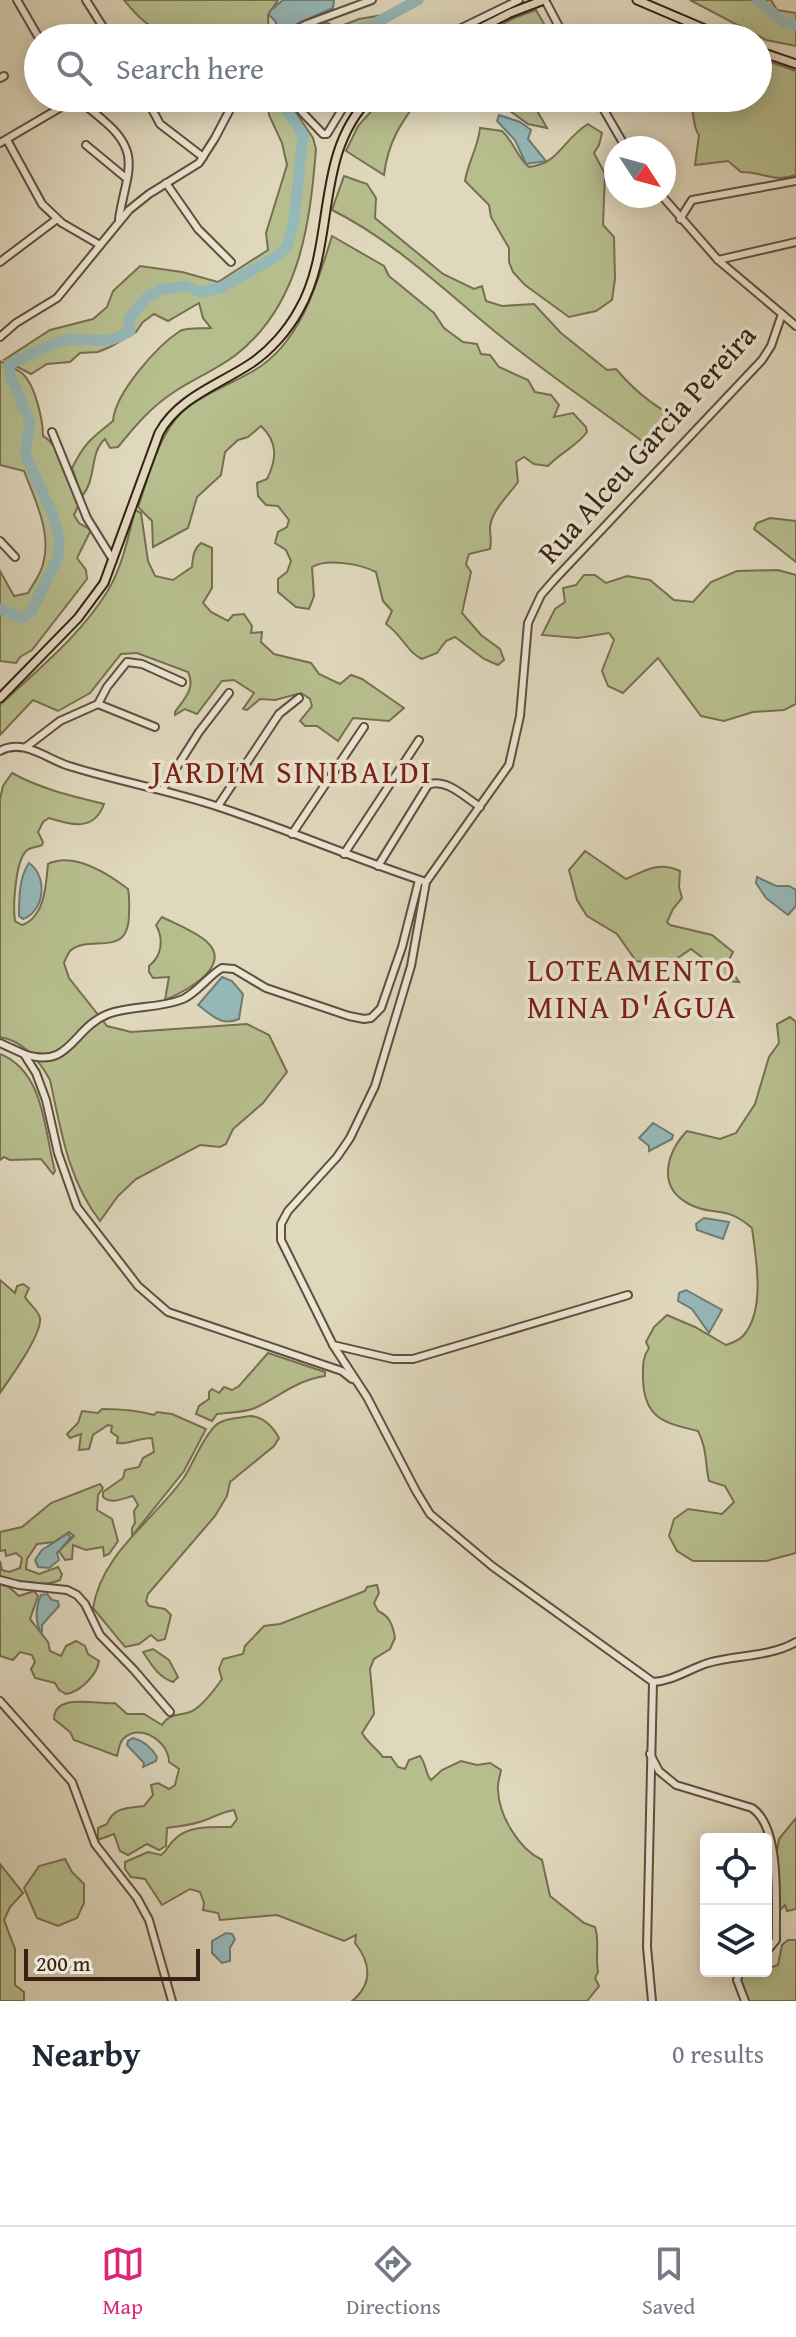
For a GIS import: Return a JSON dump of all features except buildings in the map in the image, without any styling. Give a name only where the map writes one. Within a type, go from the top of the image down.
[{"type":"main road","points":[[488,24],[545,0]]},
{"type":"main road","points":[[637,0],[693,24]]},
{"type":"main road","points":[[772,56],[796,64]]},
{"type":"main road","points":[[0,698],[78,618],[104,583],[167,418],[190,399],[253,362],[289,326],[312,281],[332,169],[340,144],[359,112]]},
{"type":"street","points":[[17,0],[31,24]]},
{"type":"street","points":[[86,0],[101,24]]},
{"type":"street","points":[[307,24],[372,0]]},
{"type":"street","points":[[470,24],[519,0]]},
{"type":"street","points":[[545,0],[558,24]]},
{"type":"street","points":[[52,112],[3,141],[42,204],[57,219],[100,245]]},
{"type":"street","points":[[91,112],[124,140],[129,155],[119,219]]},
{"type":"street","points":[[154,112],[160,124],[203,157]]},
{"type":"street","points":[[0,337],[16,323],[57,298],[119,219],[203,157],[228,112]]},
{"type":"street","points":[[302,112],[323,134],[327,134],[342,112]]},
{"type":"street","points":[[605,112],[619,136]]},
{"type":"street","points":[[86,145],[126,178]]},
{"type":"street","points":[[680,219],[692,200],[796,181]]},
{"type":"street","points":[[166,183],[198,229],[231,262]]},
{"type":"street","points":[[125,189],[127,200],[137,204]]},
{"type":"street","name":"Rua Alceu Garcia Pereira","points":[[480,807],[509,765],[520,716],[528,623],[541,595],[762,360],[784,316],[718,260],[671,208]]},
{"type":"street","points":[[0,262],[57,219]]},
{"type":"street","points":[[718,260],[796,242]]},
{"type":"street","points":[[784,316],[796,315]]},
{"type":"street","points":[[784,316],[796,326]]},
{"type":"street","points":[[52,432],[87,518],[113,560]]},
{"type":"street","points":[[0,541],[15,557]]},
{"type":"street","points":[[26,747],[60,721],[98,704],[127,662],[142,664],[182,682]]},
{"type":"street","points":[[163,789],[199,732],[229,693]]},
{"type":"street","points":[[218,806],[279,714],[299,698]]},
{"type":"street","points":[[98,704],[155,727]]},
{"type":"street","points":[[292,834],[364,727]]},
{"type":"street","points":[[344,854],[419,740]]},
{"type":"street","points":[[0,751],[26,747],[70,766],[163,789],[423,881]]},
{"type":"street","points":[[0,1043],[38,1058],[57,1057],[102,1017],[182,999],[222,968],[234,969],[266,988],[349,1016],[371,1018],[381,1008],[423,881],[480,807],[445,784],[436,781],[428,785],[378,866]]},
{"type":"street","points":[[423,881],[414,954],[390,1044],[375,1086],[344,1147],[288,1211],[281,1224],[281,1240],[333,1345],[367,1397],[430,1514],[492,1566],[653,1682],[663,1682],[708,1663],[782,1648],[796,1642]]},
{"type":"street","points":[[24,1054],[36,1073],[46,1100],[58,1153],[77,1207],[145,1294],[168,1312],[342,1371],[355,1381]]},
{"type":"street","points":[[333,1345],[393,1359],[413,1359],[628,1295]]},
{"type":"street","points":[[0,1580],[67,1590],[77,1595],[85,1604],[100,1635],[170,1712]]},
{"type":"street","points":[[652,2001],[647,1947],[653,1682]]},
{"type":"street","points":[[0,1701],[72,1782],[95,1844],[137,1898],[149,1920],[172,2001]]},
{"type":"street","points":[[650,1753],[659,1771],[676,1785],[760,1813],[772,1841],[776,1940],[772,1945]]},
{"type":"street","points":[[738,1977],[745,2001]]},
{"type":"green space","points":[[124,0],[278,0],[268,15],[268,24],[147,24]]},
{"type":"green space","points":[[690,0],[771,0],[777,10],[796,13],[796,46],[772,41],[772,24],[736,24]]},
{"type":"green space","points":[[536,10],[544,24],[503,24]]},
{"type":"green space","points":[[383,15],[369,24],[346,24]]},
{"type":"green space","points":[[772,63],[796,71],[796,175],[775,178],[741,172],[728,161],[695,165],[699,135],[693,112],[772,112]]},
{"type":"green space","points":[[269,112],[295,112],[313,138],[316,149],[305,234],[288,287],[258,334],[237,354],[166,398],[144,417],[118,447],[110,448],[105,439],[97,451],[90,482],[82,496],[72,468],[81,452],[113,421],[129,384],[160,347],[180,331],[211,328],[203,318],[199,303],[168,321],[154,314],[136,332],[110,347],[98,352],[80,353],[70,362],[47,364],[31,374],[4,360],[50,330],[93,319],[107,307],[113,291],[140,266],[182,272],[218,282],[268,250],[266,233],[287,165],[282,143]]},
{"type":"green space","points":[[370,112],[409,112],[388,153],[384,175],[346,151],[358,126]]},
{"type":"green space","points":[[511,112],[538,112],[547,128],[528,124]]},
{"type":"green space","points":[[588,124],[602,133],[594,153],[604,172],[603,225],[614,237],[615,279],[612,300],[596,311],[569,317],[525,285],[513,272],[509,248],[491,217],[489,205],[465,181],[480,128],[502,131],[529,167],[554,156]]},
{"type":"green space","points":[[344,176],[367,184],[376,198],[375,218],[443,274],[474,289],[482,286],[486,301],[502,306],[534,304],[561,333],[607,370],[616,369],[643,396],[674,417],[674,424],[646,444],[538,365],[378,237],[332,210]]},
{"type":"green space","points":[[332,236],[384,266],[389,276],[463,342],[477,344],[481,354],[490,355],[499,367],[528,380],[535,392],[551,395],[559,405],[554,417],[573,413],[586,427],[583,437],[548,466],[534,464],[524,457],[516,462],[518,482],[493,516],[490,549],[469,554],[466,564],[471,572],[462,613],[481,635],[500,649],[504,660],[498,665],[484,659],[455,637],[446,641],[437,653],[422,659],[417,656],[386,624],[392,611],[383,601],[376,572],[369,569],[335,563],[312,567],[314,596],[309,609],[296,607],[278,592],[278,579],[287,572],[291,561],[286,550],[275,543],[278,532],[287,527],[289,520],[278,506],[266,505],[258,496],[257,483],[267,479],[274,458],[271,438],[261,426],[225,452],[221,475],[197,497],[188,528],[153,547],[152,521],[138,507],[166,434],[187,407],[255,370],[284,344],[296,328],[313,292]]},
{"type":"green space","points":[[0,361],[23,374],[31,386],[40,412],[43,436],[59,455],[80,502],[74,515],[79,523],[91,530],[77,558],[86,570],[87,579],[32,650],[16,663],[0,661],[0,571],[14,596],[28,593],[42,568],[45,541],[41,517],[24,471],[0,465]]},
{"type":"green space","points":[[135,510],[141,513],[148,561],[155,576],[173,580],[192,567],[195,551],[201,543],[212,548],[212,588],[203,603],[211,612],[228,621],[233,615],[244,614],[252,626],[251,633],[262,632],[261,642],[274,654],[311,663],[319,674],[340,684],[351,675],[362,679],[404,708],[389,721],[353,718],[338,741],[317,726],[305,726],[300,721],[312,706],[310,699],[301,693],[275,700],[260,699],[247,710],[243,709],[254,693],[234,680],[222,681],[197,714],[185,709],[175,715],[190,688],[188,672],[137,653],[121,654],[90,693],[58,711],[33,700],[0,735],[0,705],[71,638],[107,592],[121,563]]},
{"type":"green space","points":[[770,518],[796,521],[796,562],[754,529],[757,523]]},
{"type":"green space","points":[[778,570],[796,575],[796,704],[784,710],[753,712],[724,721],[701,716],[658,658],[623,693],[608,686],[602,671],[614,640],[609,633],[578,638],[542,635],[555,609],[565,602],[563,588],[576,585],[584,575],[595,575],[606,583],[627,576],[650,580],[674,600],[693,602],[711,582],[737,571]]},
{"type":"green space","points":[[12,773],[45,788],[104,804],[100,813],[88,823],[65,823],[49,818],[43,822],[38,832],[42,845],[29,849],[21,861],[14,914],[15,921],[22,925],[35,915],[43,899],[48,864],[58,861],[90,866],[128,889],[129,915],[122,937],[107,943],[78,946],[70,951],[64,963],[69,978],[107,1026],[131,1032],[247,1024],[269,1035],[287,1072],[263,1103],[233,1129],[226,1144],[220,1147],[200,1145],[136,1179],[118,1196],[100,1221],[73,1172],[50,1080],[30,1052],[0,1037],[0,799],[3,786]]},
{"type":"green space","points":[[585,851],[626,879],[659,867],[680,871],[682,898],[667,922],[712,935],[733,952],[727,964],[739,982],[727,981],[691,949],[667,965],[636,961],[617,934],[587,916],[577,900],[569,870]]},
{"type":"green space","points":[[162,917],[206,941],[213,950],[214,960],[204,977],[165,1000],[169,977],[153,978],[149,972],[149,966],[157,957],[160,947],[156,925]]},
{"type":"green space","points":[[790,1017],[796,1022],[796,1553],[766,1561],[693,1561],[677,1551],[669,1536],[674,1519],[688,1509],[722,1514],[734,1502],[725,1486],[709,1481],[698,1431],[666,1422],[647,1403],[643,1379],[644,1359],[649,1348],[646,1342],[654,1327],[667,1315],[726,1345],[740,1339],[755,1313],[758,1284],[752,1228],[727,1213],[697,1208],[679,1197],[672,1188],[668,1169],[674,1149],[687,1131],[720,1139],[736,1133],[755,1104],[769,1057],[779,1043],[777,1024]]},
{"type":"green space","points":[[0,1054],[26,1074],[34,1088],[45,1121],[55,1171],[53,1174],[41,1159],[10,1160],[4,1157],[0,1160]]},
{"type":"green space","points":[[0,1280],[15,1293],[17,1286],[23,1284],[29,1288],[25,1297],[40,1318],[31,1345],[0,1393]]},
{"type":"green space","points":[[268,1353],[325,1372],[325,1376],[296,1385],[250,1410],[217,1414],[212,1421],[196,1414],[199,1406],[209,1399],[212,1389],[219,1393],[224,1387],[232,1390],[239,1386]]},
{"type":"green space","points":[[102,1409],[172,1414],[206,1429],[184,1471],[132,1536],[134,1511],[138,1505],[133,1496],[110,1500],[103,1497],[103,1492],[123,1478],[125,1470],[139,1467],[143,1458],[154,1452],[152,1438],[117,1443],[118,1437],[111,1432],[112,1426],[108,1425],[93,1435],[89,1449],[79,1450],[81,1434],[70,1438],[67,1434],[78,1423],[82,1411],[98,1413]]},
{"type":"green space","points":[[250,1416],[267,1423],[279,1438],[274,1446],[230,1482],[227,1496],[215,1516],[148,1594],[146,1601],[149,1606],[165,1609],[171,1615],[165,1639],[158,1641],[151,1635],[139,1644],[125,1647],[93,1608],[106,1571],[117,1554],[171,1495],[215,1426],[227,1420]]},
{"type":"green space","points":[[100,1484],[103,1488],[98,1495],[97,1510],[112,1519],[118,1541],[109,1554],[104,1556],[103,1547],[86,1550],[73,1545],[72,1559],[65,1560],[59,1551],[74,1536],[69,1532],[54,1542],[37,1544],[27,1559],[26,1569],[39,1574],[58,1567],[62,1574],[60,1580],[30,1584],[0,1578],[0,1561],[2,1570],[9,1572],[20,1568],[22,1558],[16,1553],[6,1556],[5,1550],[0,1551],[0,1532],[22,1527],[51,1503]]},
{"type":"green space","points":[[0,1584],[19,1596],[34,1591],[38,1596],[30,1619],[48,1642],[50,1651],[61,1656],[66,1646],[76,1641],[99,1661],[95,1672],[82,1686],[66,1694],[55,1683],[35,1678],[31,1669],[35,1662],[32,1655],[20,1652],[13,1660],[0,1656]]},
{"type":"green space","points":[[377,1585],[379,1593],[374,1603],[390,1622],[395,1638],[390,1649],[374,1659],[370,1669],[374,1714],[362,1733],[383,1757],[391,1757],[398,1767],[405,1769],[409,1760],[420,1756],[431,1780],[442,1770],[461,1761],[477,1765],[490,1763],[501,1770],[499,1800],[506,1821],[518,1840],[542,1860],[550,1896],[584,1923],[595,1927],[598,1972],[595,1978],[599,1986],[587,2001],[352,2001],[364,1988],[367,1973],[364,1958],[355,1943],[356,1935],[344,1941],[277,1915],[220,1920],[218,1913],[203,1910],[200,1892],[190,1889],[162,1905],[145,1879],[131,1877],[125,1869],[125,1862],[148,1852],[161,1855],[186,1832],[231,1827],[237,1819],[234,1810],[198,1823],[167,1828],[166,1846],[159,1850],[147,1844],[128,1855],[120,1851],[114,1834],[98,1840],[98,1828],[107,1824],[113,1814],[122,1809],[144,1806],[153,1795],[151,1785],[158,1783],[169,1789],[175,1785],[179,1769],[169,1762],[159,1742],[146,1734],[131,1734],[124,1738],[117,1756],[74,1740],[70,1732],[54,1719],[61,1705],[115,1703],[127,1714],[144,1714],[162,1725],[171,1717],[194,1710],[203,1702],[222,1679],[219,1669],[223,1659],[243,1654],[245,1646],[264,1626],[280,1624]]},
{"type":"green space","points":[[153,1649],[169,1660],[178,1677],[173,1682],[159,1673],[143,1652]]},
{"type":"green space","points":[[796,1818],[796,1909],[787,1911],[785,1905],[777,1913],[772,1931],[772,1864],[779,1839]]},
{"type":"green space","points":[[65,1859],[84,1884],[84,1903],[77,1918],[58,1926],[37,1918],[24,1888],[39,1866]]},
{"type":"green space","points":[[0,1864],[23,1893],[10,1907],[4,1920],[15,1949],[15,1985],[24,1992],[24,2001],[0,2001]]},
{"type":"green space","points":[[788,1940],[796,1940],[796,2001],[748,2001],[739,1985],[739,1977],[772,1977],[772,1967],[778,1965],[782,1945]]},
{"type":"water","points":[[283,0],[334,0],[333,8],[297,24],[275,24],[269,15]]},
{"type":"water","points":[[499,115],[520,122],[531,130],[528,139],[546,161],[526,164],[515,140],[497,121]]},
{"type":"water","points":[[29,863],[39,876],[41,893],[36,909],[23,919],[19,916],[20,888]]},
{"type":"water","points":[[757,877],[776,886],[789,886],[796,890],[796,906],[788,915],[766,898],[756,883]]},
{"type":"water","points":[[222,977],[232,981],[243,994],[239,1019],[233,1021],[217,1019],[198,1005]]},
{"type":"water","points":[[653,1123],[673,1135],[672,1139],[649,1151],[649,1146],[639,1138]]},
{"type":"water","points":[[704,1218],[729,1222],[723,1239],[697,1230],[696,1224]]},
{"type":"water","points":[[686,1290],[722,1310],[709,1333],[692,1309],[678,1301],[679,1293]]},
{"type":"water","points":[[67,1534],[71,1537],[57,1553],[59,1560],[49,1568],[38,1567],[35,1560],[42,1550]]},
{"type":"water","points":[[47,1594],[58,1601],[59,1606],[42,1625],[42,1634],[37,1610],[41,1595]]},
{"type":"water","points":[[133,1738],[150,1747],[157,1757],[156,1761],[143,1767],[144,1763],[127,1745]]},
{"type":"water","points":[[226,1933],[232,1934],[235,1939],[230,1948],[230,1961],[222,1963],[212,1953],[212,1941]]},
{"type":"waterway","points":[[374,24],[418,0]]},
{"type":"waterway","points":[[757,0],[783,22],[796,25]]},
{"type":"waterway","points":[[0,609],[22,618],[31,612],[58,557],[59,537],[52,513],[25,454],[30,421],[11,378],[9,364],[60,342],[105,340],[121,336],[130,331],[129,319],[146,298],[160,290],[186,286],[200,292],[220,288],[274,258],[287,247],[294,220],[303,135],[288,112]]},
{"type":"district","name":"JARDIM SINIBALDI","points":[[292,772]]},
{"type":"district","name":"LOTEAMENTO MINA D'ÁGUA","points":[[632,988]]}]
